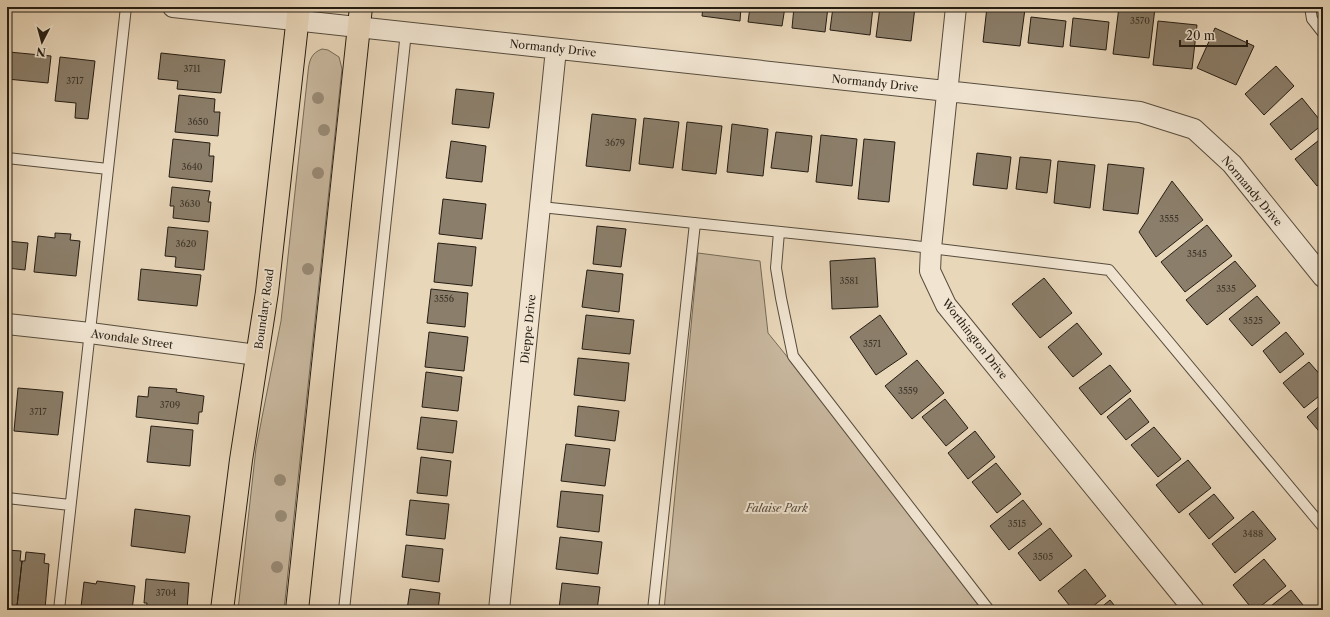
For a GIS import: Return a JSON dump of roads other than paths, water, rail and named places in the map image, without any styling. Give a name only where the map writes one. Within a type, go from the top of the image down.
[{"type":"main road","name":"Boundary Road","points":[[222,610],[241,460],[268,292],[299,14]]},
{"type":"main road","points":[[297,610],[360,17]]},
{"type":"street","name":"Normandy Drive","points":[[173,7],[360,17],[406,32],[1140,112],[1194,129],[1232,164],[1323,276]]},
{"type":"street","name":"Worthington Drive","points":[[956,7],[931,248],[930,271],[946,305],[1194,610]]},
{"type":"street","name":"Dieppe Drive","points":[[499,610],[556,49]]},
{"type":"street","name":"Avondale Street","points":[[7,324],[90,333],[257,355]]},
{"type":"lane","points":[[59,610],[126,7]]},
{"type":"lane","points":[[1310,7],[1312,19],[1323,33]]},
{"type":"lane","points":[[344,610],[406,32]]},
{"type":"lane","points":[[7,158],[108,169]]},
{"type":"lane","points":[[540,207],[931,248],[1109,270],[1323,527]]},
{"type":"lane","points":[[654,610],[695,223]]},
{"type":"lane","points":[[779,232],[776,268],[780,298],[793,356],[989,610]]},
{"type":"lane","points":[[7,498],[70,505]]},
{"type":"park label","name":"Falaise Park","points":[[777,508]]}]
